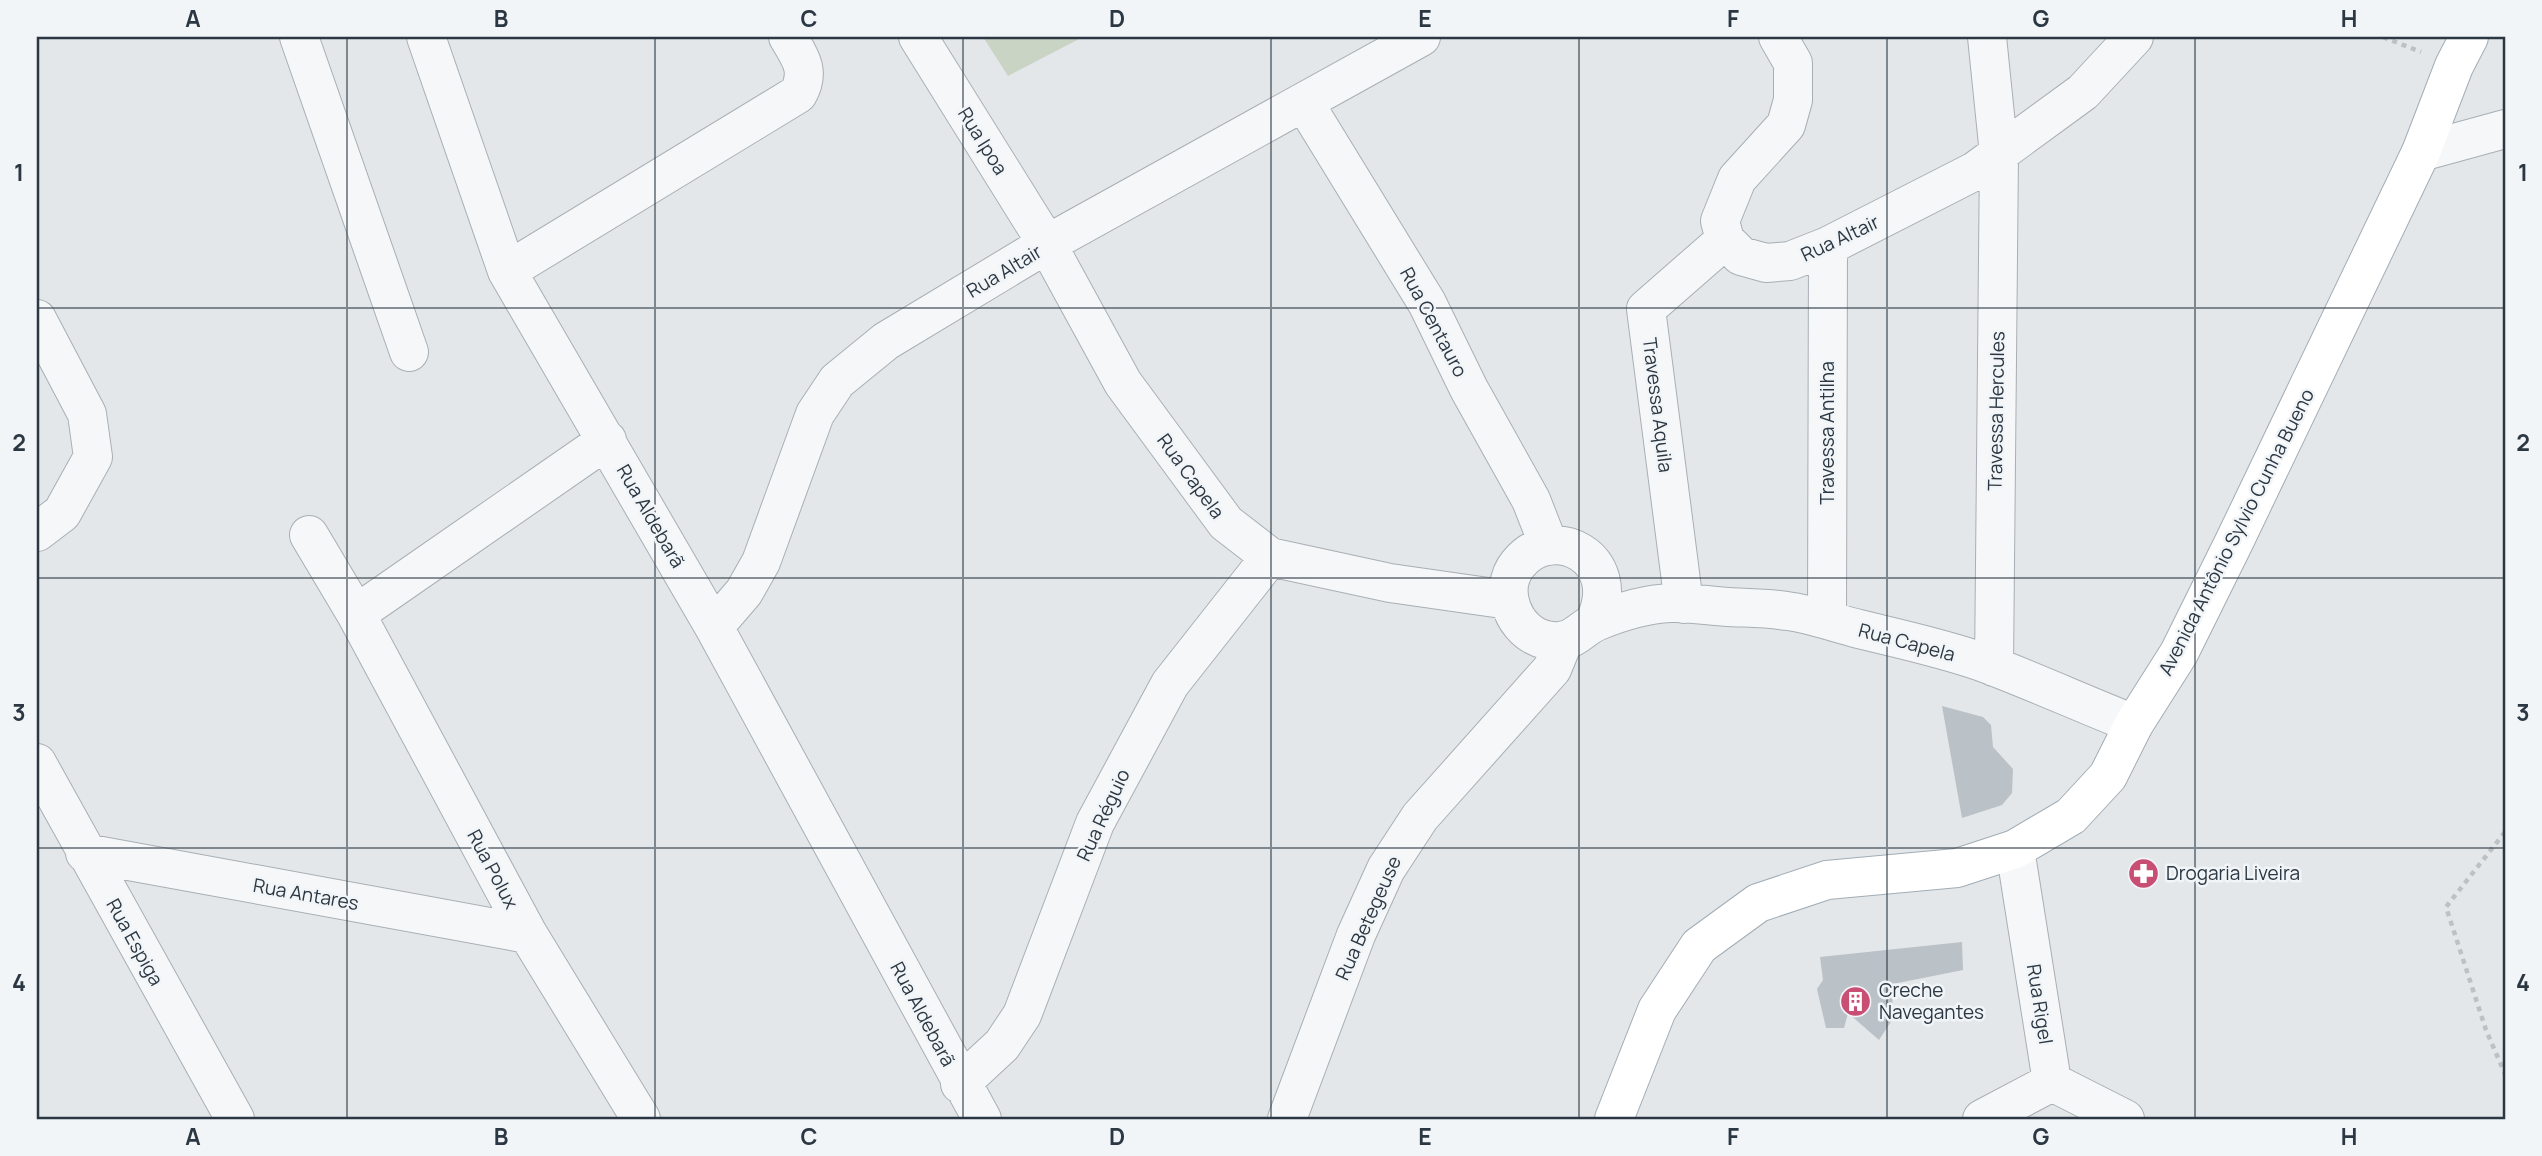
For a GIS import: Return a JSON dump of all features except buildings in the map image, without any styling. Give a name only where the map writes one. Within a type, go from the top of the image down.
[{"type":"main road","name":"Avenida Antônio Sylvio Cunha Bueno","points":[[1614,1119],[1627,1080],[1664,999],[1699,946],[1758,903],[1827,880],[1957,868],[2015,849],[2071,816],[2108,776],[2134,724],[2179,653],[2421,152],[2454,66],[2469,37]]},
{"type":"street","points":[[299,37],[409,352]]},
{"type":"street","name":"Rua Aldebarã","points":[[426,37],[507,271],[715,627],[960,1084],[982,1119]]},
{"type":"street","points":[[507,271],[797,93],[805,81],[805,69],[788,37]]},
{"type":"street","name":"Rua Ipoa","points":[[918,37],[1047,244]]},
{"type":"street","name":"Rua Altair","points":[[715,627],[744,592],[761,562],[815,414],[837,381],[886,341],[1047,244],[1305,104],[1421,37]]},
{"type":"street","points":[[1724,240],[1720,221],[1737,179],[1786,125],[1793,100],[1793,63],[1778,37]]},
{"type":"street","name":"Travessa Hercules","points":[[1987,37],[1999,154],[1994,667]]},
{"type":"street","name":"Rua Altair","points":[[1724,240],[1741,256],[1766,263],[1790,261],[1828,246],[1975,171],[2082,92],[2134,37]]},
{"type":"street","name":"Rua Centauro","points":[[1305,104],[1427,303],[1469,390],[1531,500],[1549,546]]},
{"type":"street","points":[[2421,152],[2505,129]]},
{"type":"street","name":"Travessa Aquila","points":[[1677,604],[1646,309],[1724,240]]},
{"type":"street","name":"Rua Capela","points":[[1047,244],[1123,383],[1226,523],[1270,557],[1390,583],[1509,600]]},
{"type":"street","name":"Travessa Antilha","points":[[1827,621],[1828,246]]},
{"type":"street","points":[[37,318],[87,414],[93,457],[62,513],[37,532]]},
{"type":"street","points":[[356,614],[607,440]]},
{"type":"street","name":"Rua Polux","points":[[309,536],[356,614],[528,934],[641,1119]]},
{"type":"street","points":[[1549,546],[1568,547],[1585,554],[1598,569],[1604,586],[1603,605],[1579,631],[1545,640],[1528,632],[1515,618],[1509,600],[1510,582],[1518,564],[1531,552],[1549,546]]},
{"type":"street","name":"Rua Réguio","points":[[960,1084],[1002,1045],[1023,1015],[1095,823],[1170,684],[1270,557]]},
{"type":"street","name":"Rua Capela","points":[[1598,569],[1677,604]]},
{"type":"street","name":"Rua Capela","points":[[1579,631],[1677,604],[1789,611],[1994,667],[2134,724]]},
{"type":"street","name":"Rua Betegeuse","points":[[1287,1119],[1356,935],[1386,869],[1420,817],[1552,669],[1579,631]]},
{"type":"street","name":"Rua Espiga","points":[[37,763],[235,1119]]},
{"type":"street","name":"Rua Rigel","points":[[2015,849],[2052,1082]]},
{"type":"street","name":"Rua Antares","points":[[85,853],[528,934]]},
{"type":"street","points":[[1982,1119],[2052,1082],[2113,1117]]},
{"type":"path","points":[[2505,832],[2446,907],[2486,1030],[2505,1074]]},
{"type":"green space","points":[[983,37],[1083,37],[1008,76]]},
{"type":"place","name":"Drogaria Liveira","points":[[2143,873]]},
{"type":"place","name":"Creche Navegantes","points":[[1856,1001]]}]
